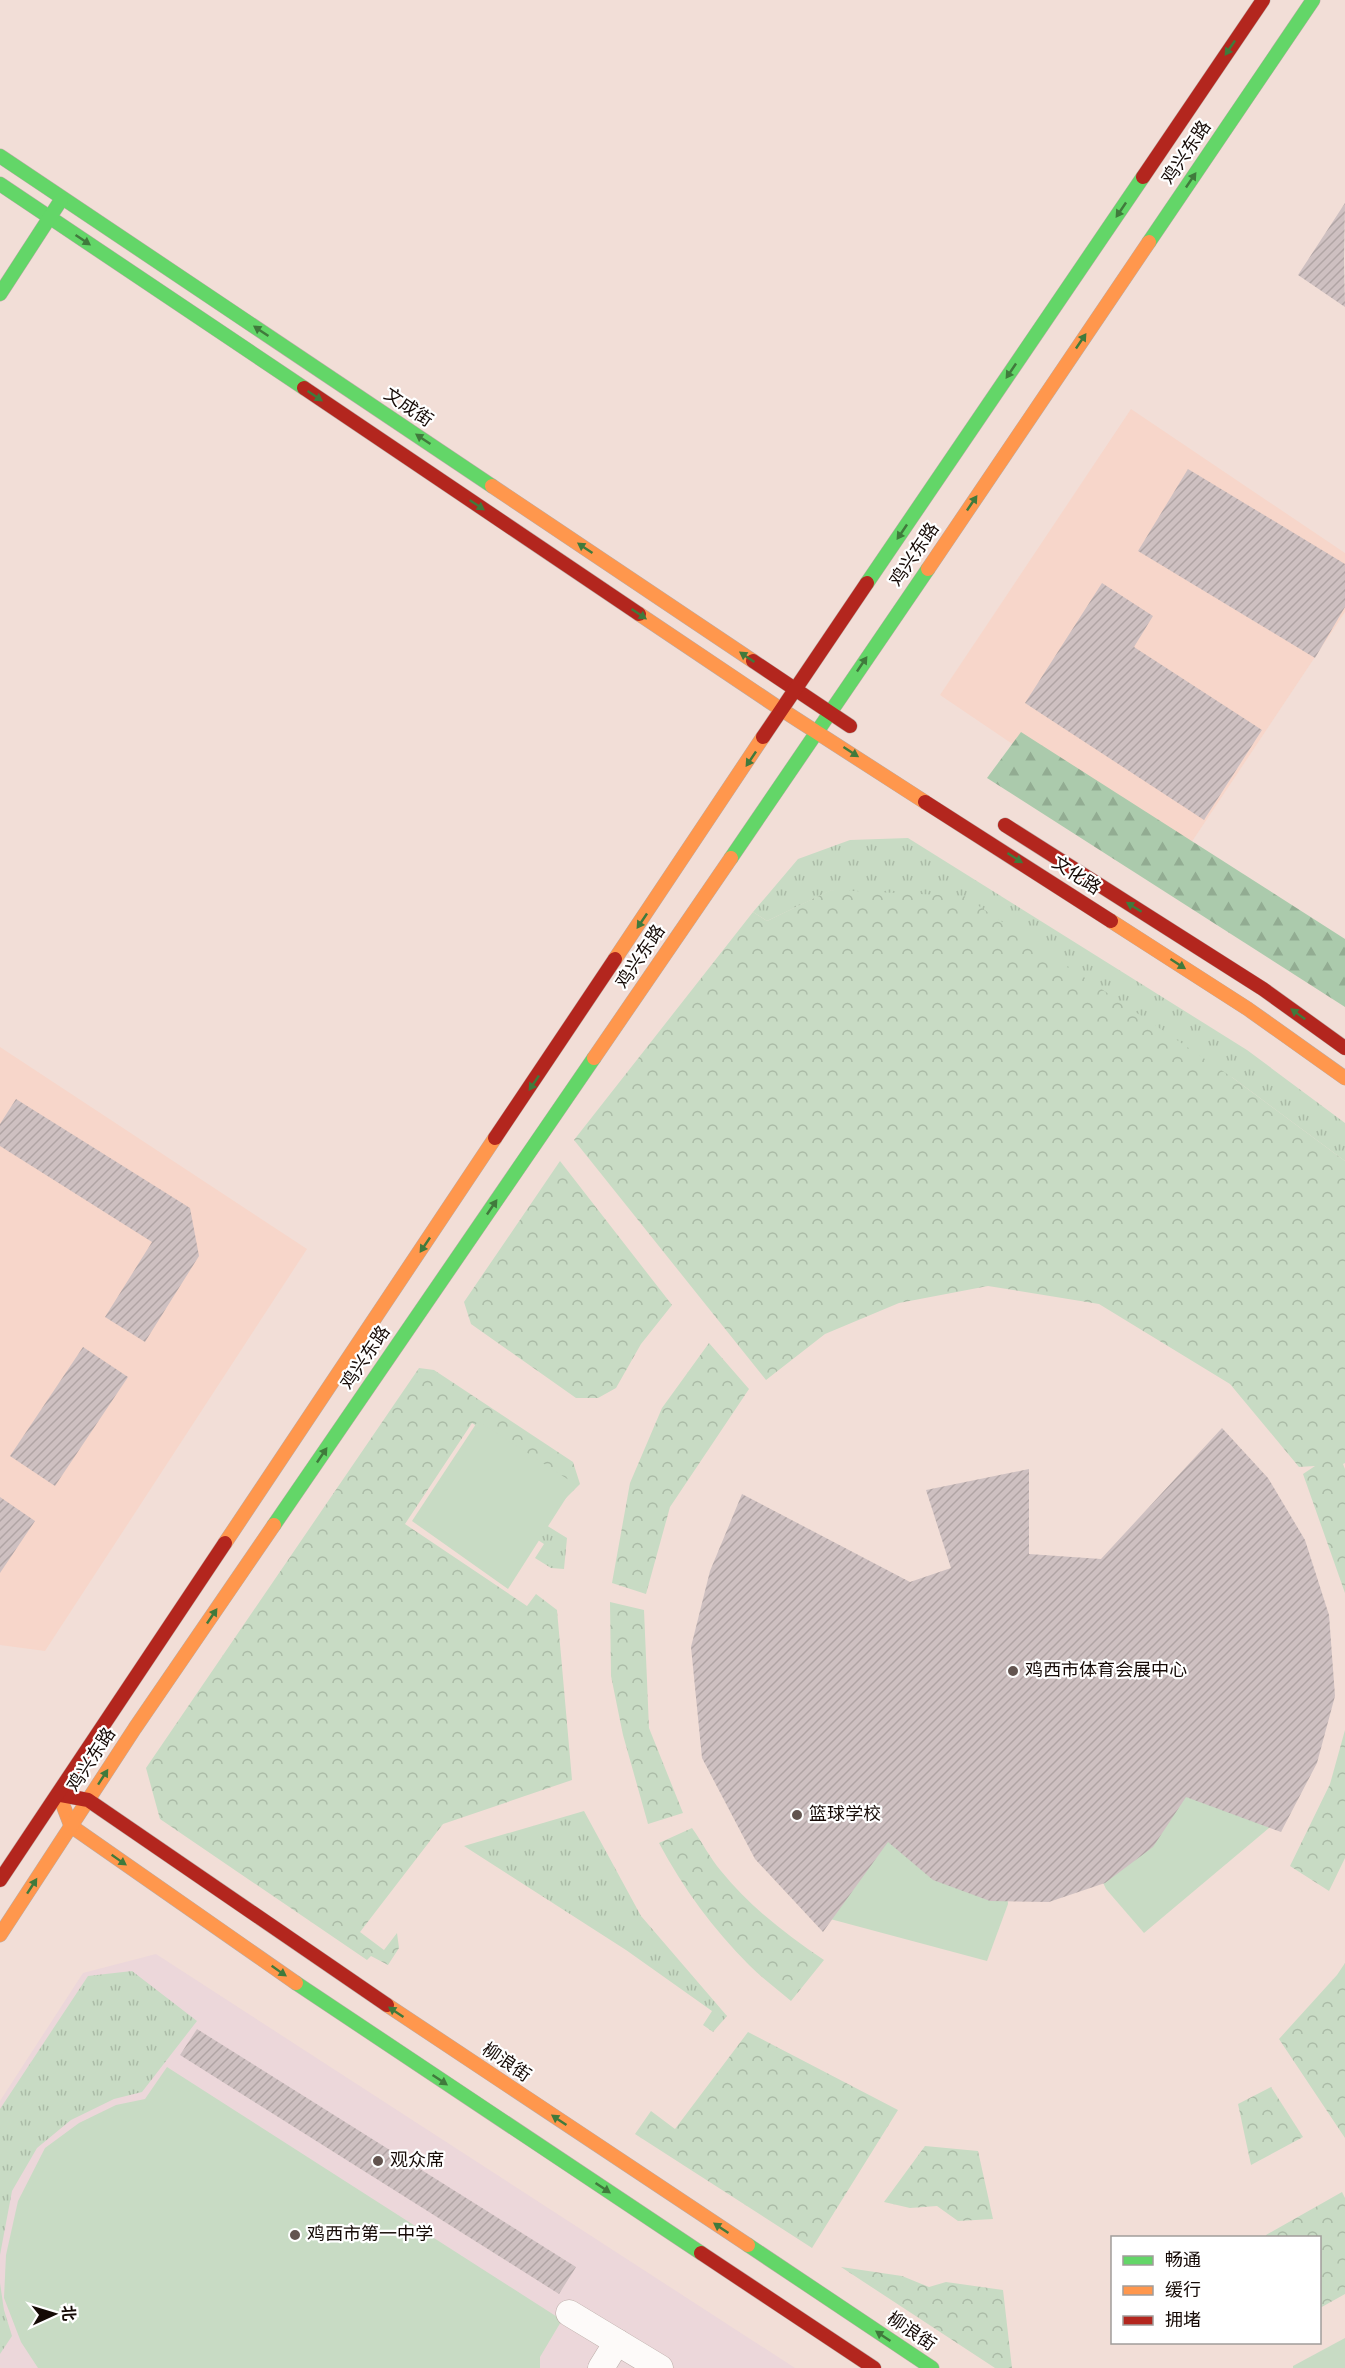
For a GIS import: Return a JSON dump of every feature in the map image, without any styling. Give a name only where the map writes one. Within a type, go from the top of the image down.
[{"type":"main road","name":"鸡兴东路","points":[[0,1880],[795,689],[1263,0]]},
{"type":"main road","name":"鸡兴东路","points":[[0,1935],[148,1708],[818,731],[1313,0]]},
{"type":"main road","name":"文成街","points":[[0,156],[795,689]]},
{"type":"main road","points":[[0,184],[783,710]]},
{"type":"main road","points":[[0,294],[62,198]]},
{"type":"main road","points":[[795,689],[863,735]]},
{"type":"main road","name":"文化路","points":[[783,710],[1342,1069]]},
{"type":"main road","name":"文化路","points":[[993,817],[1263,989],[1345,1048]]},
{"type":"main road","points":[[59,1794],[70,1826],[340,2013],[874,2368]]},
{"type":"main road","name":"柳浪街","points":[[59,1794],[88,1800],[358,1986],[932,2368]]},
{"type":"street","points":[[569,2313],[660,2368]]},
{"type":"street","points":[[601,2368],[617,2342]]},
{"type":"shaded area","points":[[1131,409],[1345,553],[1345,612],[1181,858],[940,695]]},
{"type":"shaded area","points":[[0,1047],[307,1249],[45,1651],[0,1645]]},
{"type":"shaded area","name":"鸡西市第一中学","points":[[156,1954],[795,2368],[0,2368],[0,2101],[83,1973]]},
{"type":"green space","points":[[1021,732],[1345,939],[1345,1007],[987,778]]},
{"type":"green space","points":[[908,838],[1247,1050],[1345,1123],[1345,1161],[1233,1078],[832,890],[767,921],[753,912],[798,859],[850,840]]},
{"type":"green space","points":[[831,890],[964,896],[1233,1078],[1345,1161],[1345,1463],[1343,1464],[1345,1469],[1345,1593],[1303,1474],[1315,1466],[1299,1467],[1230,1384],[1099,1304],[988,1286],[899,1303],[825,1334],[766,1380],[574,1140],[753,912],[767,921]]},
{"type":"green space","points":[[560,1161],[672,1305],[641,1344],[616,1388],[598,1398],[576,1398],[471,1324],[464,1302]]},
{"type":"green space","points":[[709,1343],[749,1389],[670,1507],[646,1594],[612,1583],[630,1483],[662,1408]]},
{"type":"green space","points":[[419,1368],[434,1370],[573,1462],[580,1484],[563,1501],[554,1477],[472,1423],[405,1524],[527,1606],[536,1594],[557,1610],[572,1780],[443,1824],[360,1932],[384,1950],[397,1933],[399,1948],[388,1965],[371,1956],[367,1960],[160,1819],[146,1768]]},
{"type":"green space","points":[[478,1421],[575,1484],[508,1589],[412,1521]]},
{"type":"green space","points":[[533,1517],[567,1538],[564,1569],[551,1568],[535,1558],[544,1544],[524,1531]]},
{"type":"green space","points":[[610,1602],[644,1610],[649,1728],[683,1813],[648,1824],[623,1735],[611,1676]]},
{"type":"green space","points":[[1345,1730],[1345,1858],[1329,1891],[1290,1866],[1330,1784]]},
{"type":"green space","points":[[1177,1767],[1275,1823],[1144,1933],[1106,1889],[1084,1842]]},
{"type":"green space","points":[[584,1811],[641,1916],[727,2016],[713,2032],[703,2025],[712,2011],[626,1950],[464,1846]]},
{"type":"green space","points":[[892,1826],[1005,1858],[1008,1904],[987,1961],[819,1916]]},
{"type":"green space","points":[[692,1828],[717,1866],[756,1908],[824,1960],[791,2001],[754,1970],[723,1937],[668,1860],[659,1843]]},
{"type":"green space","points":[[1345,1963],[1345,2138],[1279,2039],[1337,1975]]},
{"type":"green space","points":[[132,1971],[197,2021],[142,2092],[114,2099],[71,2120],[37,2148],[12,2191],[0,2255],[0,2109],[88,1976]]},
{"type":"green space","points":[[748,2032],[898,2110],[812,2248],[635,2134],[651,2111],[675,2129]]},
{"type":"green space","points":[[167,2067],[562,2320],[540,2357],[540,2368],[38,2368],[21,2342],[4,2298],[6,2255],[18,2201],[45,2148],[79,2123],[116,2105],[145,2099]]},
{"type":"green space","points":[[1271,2087],[1303,2137],[1251,2165],[1238,2104]]},
{"type":"green space","points":[[925,2146],[978,2151],[993,2219],[958,2221],[937,2206],[910,2208],[884,2202]]},
{"type":"green space","points":[[1342,2192],[1345,2198],[1345,2294],[1321,2307],[1321,2236],[1266,2235]]},
{"type":"green space","points":[[841,2267],[902,2276],[929,2287],[946,2282],[1003,2290],[1012,2368],[995,2368]]},
{"type":"green space","points":[[0,2283],[4,2310],[12,2336],[0,2354]]},
{"type":"green space","points":[[1345,2338],[1345,2368],[1293,2368],[1293,2366]]},
{"type":"building","points":[[1345,203],[1344,260],[1345,307],[1298,275]]},
{"type":"building","points":[[1188,469],[1345,564],[1345,607],[1315,658],[1138,551]]},
{"type":"building","points":[[1102,583],[1153,616],[1134,647],[1262,730],[1204,820],[1025,703]]},
{"type":"building","points":[[16,1099],[190,1208],[199,1256],[145,1342],[105,1317],[152,1242],[0,1146],[0,1124]]},
{"type":"building","points":[[83,1347],[128,1377],[55,1486],[10,1456]]},
{"type":"building","name":"鸡西市体育会展中心","points":[[1222,1428],[1268,1478],[1305,1540],[1329,1615],[1335,1696],[1317,1763],[1281,1832],[1186,1797],[1153,1847],[1105,1883],[1049,1902],[990,1901],[933,1880],[888,1842],[823,1932],[755,1859],[702,1758],[691,1647],[710,1571],[742,1494],[910,1582],[951,1568],[926,1490],[1029,1469],[1029,1554],[1101,1559]]},
{"type":"building","points":[[0,1497],[35,1521],[0,1573]]},
{"type":"building","name":"观众席","points":[[197,2029],[576,2267],[559,2294],[180,2055]]},
{"type":"traffic: fast","points":[[1149,242],[1313,0]]},
{"type":"traffic: fast","points":[[0,156],[492,486]]},
{"type":"traffic: fast","points":[[867,583],[1143,177]]},
{"type":"traffic: fast","points":[[0,184],[304,388]]},
{"type":"traffic: fast","points":[[0,294],[61,200]]},
{"type":"traffic: fast","points":[[731,858],[928,569]]},
{"type":"traffic: fast","points":[[274,1525],[594,1058]]},
{"type":"traffic: fast","points":[[296,1983],[701,2253]]},
{"type":"traffic: fast","points":[[748,2245],[932,2368]]},
{"type":"traffic: slow","points":[[928,569],[1149,242]]},
{"type":"traffic: slow","points":[[492,486],[753,661]]},
{"type":"traffic: slow","points":[[639,614],[925,802]]},
{"type":"traffic: slow","points":[[615,959],[763,737]]},
{"type":"traffic: slow","points":[[594,1058],[731,858]]},
{"type":"traffic: slow","points":[[1111,921],[1248,1009],[1345,1078]]},
{"type":"traffic: slow","points":[[225,1543],[495,1138]]},
{"type":"traffic: slow","points":[[0,1935],[135,1728],[274,1525]]},
{"type":"traffic: slow","points":[[61,1800],[71,1826],[296,1983]]},
{"type":"traffic: slow","points":[[387,2005],[748,2245]]},
{"type":"traffic: jam","points":[[1143,177],[1263,0]]},
{"type":"traffic: jam","points":[[304,388],[639,614]]},
{"type":"traffic: jam","points":[[763,737],[867,583]]},
{"type":"traffic: jam","points":[[753,661],[850,726]]},
{"type":"traffic: jam","points":[[925,802],[1111,921]]},
{"type":"traffic: jam","points":[[1005,825],[1263,989],[1345,1048]]},
{"type":"traffic: jam","points":[[495,1138],[615,959]]},
{"type":"traffic: jam","points":[[0,1880],[225,1543]]},
{"type":"traffic: jam","points":[[61,1795],[88,1800],[387,2005]]},
{"type":"traffic: jam","points":[[701,2253],[874,2368]]},
{"type":"place","name":"鸡西市体育会展中心","points":[[1013,1671]]},
{"type":"place","name":"篮球学校","points":[[797,1815]]},
{"type":"place","name":"观众席","points":[[378,2161]]},
{"type":"place","name":"鸡西市第一中学","points":[[295,2235]]}]
